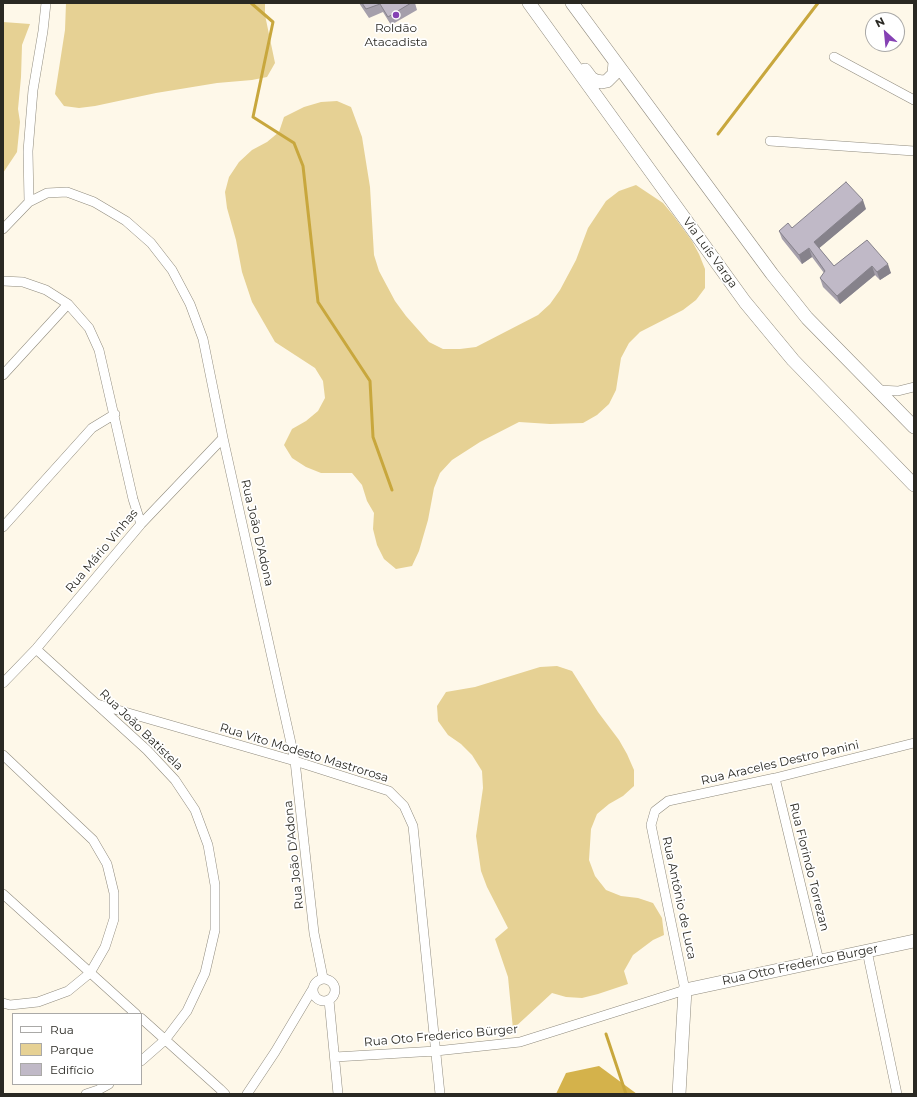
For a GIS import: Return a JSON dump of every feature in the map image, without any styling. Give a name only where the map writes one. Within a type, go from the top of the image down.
[{"type":"main road","name":"Via Luís Varga","points":[[529,3],[745,302],[793,360],[914,485]]},
{"type":"main road","points":[[572,3],[807,318],[914,427]]},
{"type":"main road","points":[[582,3],[583,18]]},
{"type":"main road","points":[[543,22],[549,23],[555,28],[591,78],[596,81],[602,82],[611,79],[616,70],[615,62]]},
{"type":"main road","name":"Rua Otto Frederico Burger","points":[[685,990],[914,941]]},
{"type":"main road","points":[[679,1094],[685,990]]},
{"type":"street","points":[[3,230],[29,202],[29,136],[33,90],[46,3]]},
{"type":"street","points":[[834,57],[914,100]]},
{"type":"street","points":[[770,141],[914,150]]},
{"type":"street","name":"Rua João D'Adona","points":[[29,202],[47,193],[67,192],[94,202],[126,220],[151,243],[172,270],[190,304],[203,339],[223,438],[295,761],[314,933],[323,978]]},
{"type":"street","points":[[3,281],[23,282],[46,290],[68,304],[89,328],[99,350],[115,414],[133,499],[141,524]]},
{"type":"street","points":[[3,376],[68,304]]},
{"type":"street","points":[[879,390],[898,391],[914,387]]},
{"type":"street","points":[[3,527],[92,428],[115,414]]},
{"type":"street","name":"Rua Mário Vinhas","points":[[3,683],[36,649],[141,524],[223,438]]},
{"type":"street","name":"Rua João Batistela","points":[[36,649],[148,750],[175,780],[194,810],[208,845],[215,885],[214,930],[205,973],[187,1011],[165,1040],[142,1060]]},
{"type":"street","name":"Rua Vito Modesto Mastrorosa","points":[[97,704],[295,761],[390,791],[404,806],[413,826],[440,1094]]},
{"type":"street","name":"Rua Araceles Destro Panini","points":[[655,811],[668,802],[775,778],[914,743]]},
{"type":"street","points":[[3,755],[93,840],[108,864],[114,893],[114,919],[105,948],[90,973],[68,991],[38,1002],[10,1005],[3,1003]]},
{"type":"street","name":"Rua Florindo Torrezan","points":[[775,778],[819,961]]},
{"type":"street","name":"Rua Antônio de Luca","points":[[655,811],[651,825],[685,990]]},
{"type":"street","points":[[3,894],[135,1013]]},
{"type":"street","points":[[867,951],[897,1094]]},
{"type":"street","points":[[247,1094],[275,1052],[316,981],[323,978],[330,980],[335,987],[334,994],[329,1000],[322,1001],[318,1000],[313,994],[312,990]]},
{"type":"street","name":"Rua Oto Frederico Bürger","points":[[334,1057],[436,1051],[520,1042],[685,990]]},
{"type":"street","points":[[329,1000],[338,1094]]},
{"type":"street","points":[[142,1019],[225,1094]]},
{"type":"street","points":[[86,1094],[107,1085]]},
{"type":"green space","points":[[66,3],[265,3],[265,15],[275,63],[267,77],[156,93],[95,106],[79,108],[64,106],[55,94],[65,30]]},
{"type":"green space","points":[[3,22],[30,24],[22,45],[18,109],[20,122],[17,152],[3,173]]},
{"type":"green space","points":[[337,101],[351,107],[362,137],[370,187],[374,255],[379,271],[395,301],[406,316],[429,342],[443,349],[476,347],[538,315],[550,304],[560,290],[576,260],[588,228],[606,201],[619,191],[636,185],[663,203],[673,215],[692,241],[705,269],[705,288],[696,300],[683,310],[640,332],[629,343],[621,358],[616,390],[609,404],[597,415],[583,423],[550,424],[519,422],[480,442],[452,460],[440,473],[434,488],[428,520],[419,551],[412,566],[396,569],[384,559],[377,545],[373,529],[374,513],[367,501],[362,485],[352,473],[321,473],[306,467],[292,458],[284,445],[292,429],[306,421],[318,411],[325,398],[323,381],[315,368],[275,342],[252,302],[242,272],[236,240],[227,208],[225,192],[229,177],[239,162],[252,150],[267,142],[279,132],[284,117],[304,107],[321,102]]},
{"type":"green space","points":[[557,666],[572,671],[598,712],[619,740],[634,770],[634,786],[623,796],[609,804],[597,814],[591,829],[589,860],[595,876],[606,890],[621,896],[638,898],[653,903],[662,918],[664,935],[653,940],[633,955],[624,971],[628,984],[582,998],[566,997],[552,993],[513,1029],[508,977],[495,939],[508,928],[487,887],[481,871],[476,836],[483,788],[482,771],[472,755],[461,744],[448,735],[438,721],[437,706],[446,692],[475,687],[540,667]]},
{"type":"shaded area","points":[[599,1066],[637,1094],[556,1094],[566,1073]]},
{"type":"building","points":[[362,3],[411,3],[388,17],[380,4],[366,9]]},
{"type":"building","points":[[846,182],[863,200],[814,242],[834,266],[867,240],[888,264],[877,272],[872,266],[837,296],[820,278],[825,271],[809,248],[799,255],[779,231],[788,223],[792,228]]},
{"type":"waterway","points":[[251,3],[273,22],[253,117],[294,143],[303,166],[318,302],[370,381],[373,437],[392,490]]},
{"type":"waterway","points":[[718,134],[818,3]]},
{"type":"waterway","points":[[606,1034],[626,1094]]},
{"type":"place","name":"Roldão Atacadista","points":[[396,15]]}]
